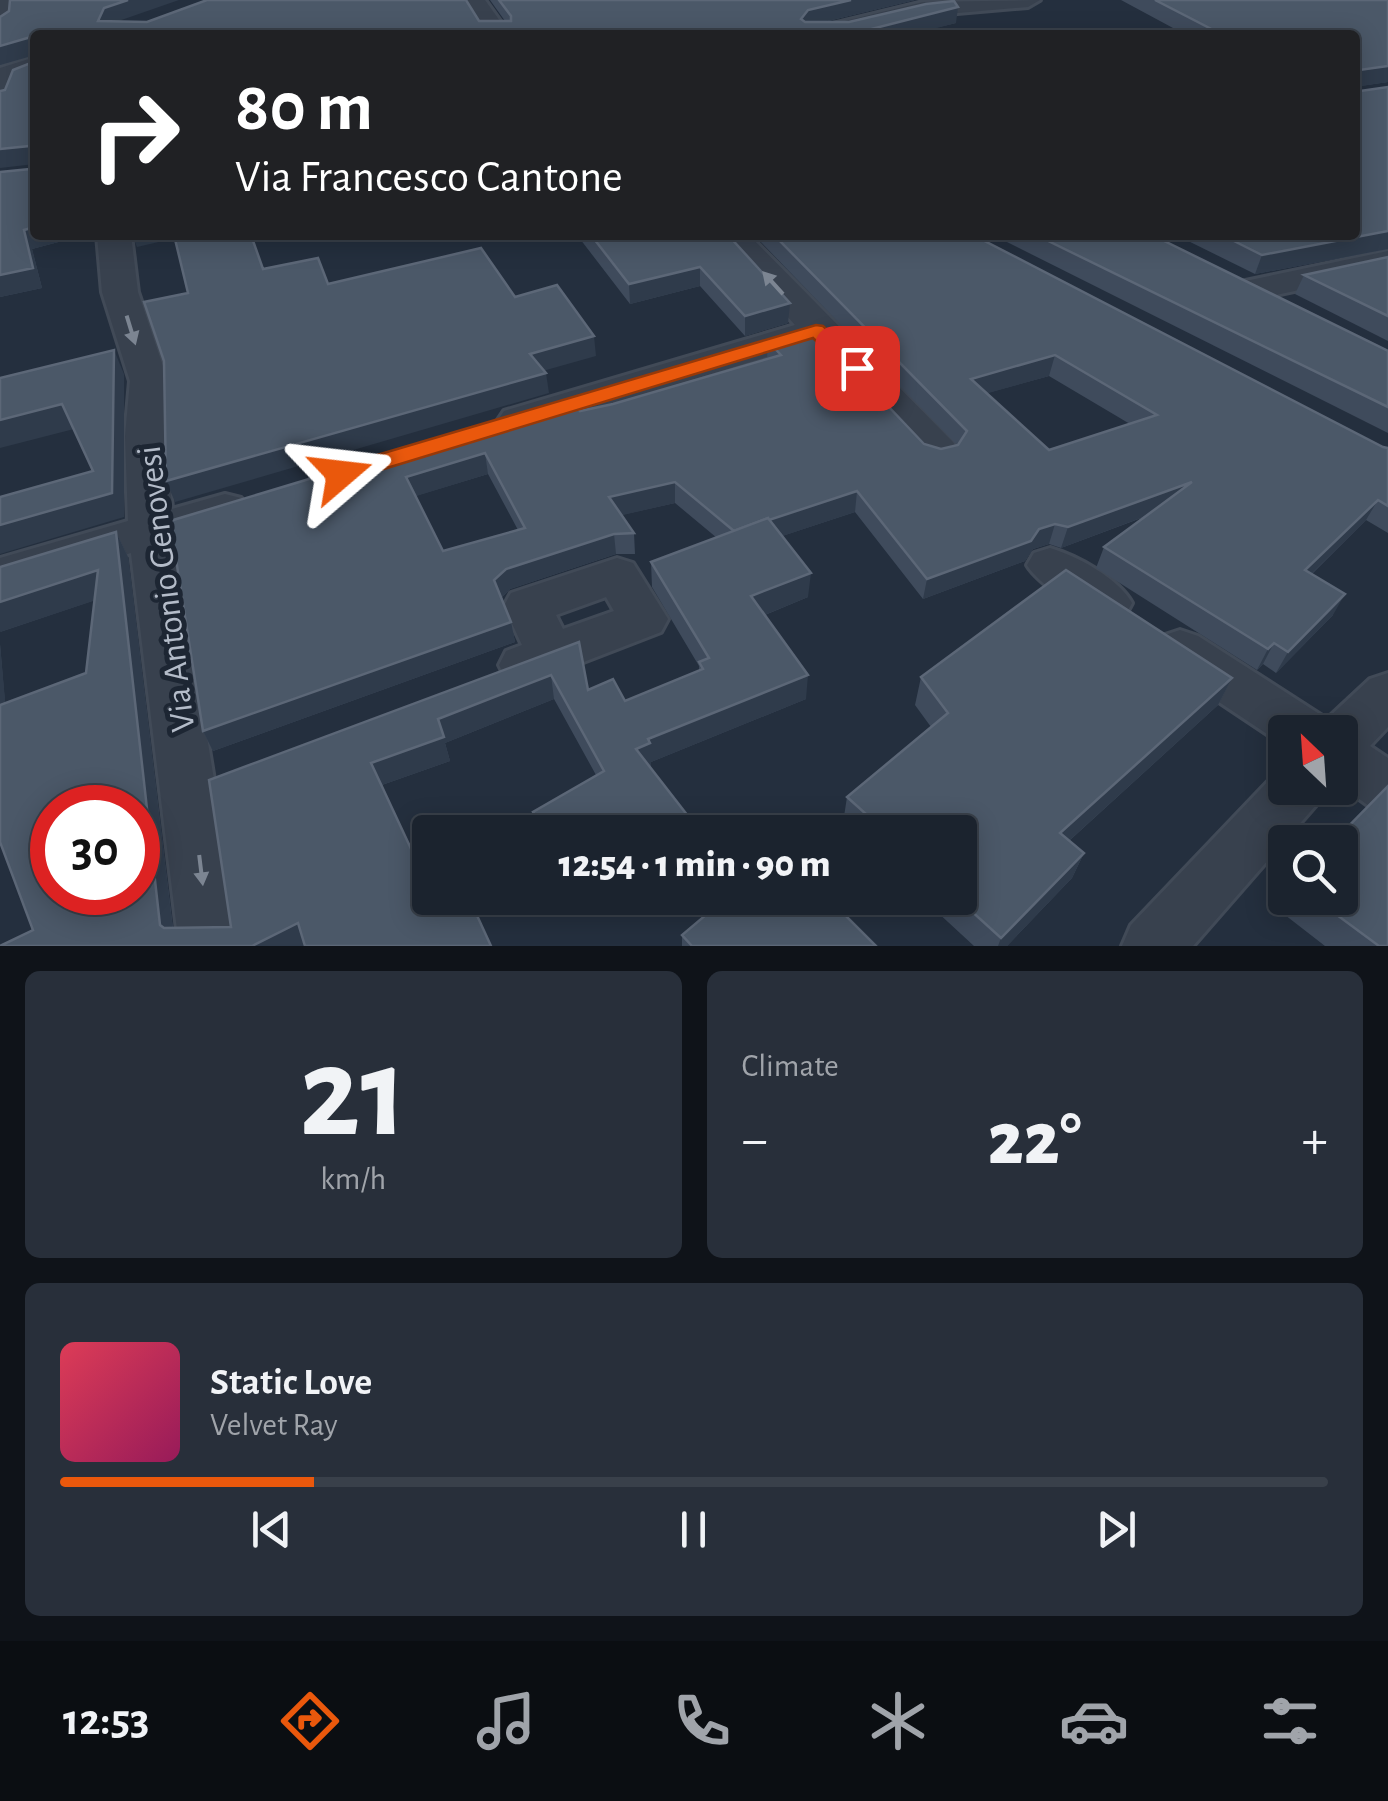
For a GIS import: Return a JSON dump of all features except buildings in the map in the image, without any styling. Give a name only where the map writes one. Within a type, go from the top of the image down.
[{"type":"street","points":[[0,27],[2,0]]},
{"type":"street","points":[[473,0],[493,30]]},
{"type":"street","points":[[837,30],[965,2],[1028,0]]},
{"type":"street","points":[[1,79],[30,69]]},
{"type":"street","points":[[0,70],[0,98]]},
{"type":"street","name":"Via Antonio Genovesi","points":[[115,240],[120,292],[149,382],[146,436],[151,531],[208,780],[210,946]]},
{"type":"street","points":[[735,240],[816,330],[938,452]]},
{"type":"street","points":[[1357,240],[1388,261]]},
{"type":"street","points":[[1248,290],[1388,261]]},
{"type":"street","points":[[1212,272],[1300,316]]},
{"type":"street","points":[[474,434],[816,330]]},
{"type":"street","points":[[0,574],[265,496]]},
{"type":"street","points":[[1050,565],[1281,715]]},
{"type":"street","points":[[479,681],[551,655]]},
{"type":"street","points":[[1358,723],[1388,694]]},
{"type":"street","points":[[1358,768],[1388,789]]},
{"type":"street","points":[[1153,946],[1282,805]]},
{"type":"route","points":[[341,474],[816,330],[857,368]]}]
